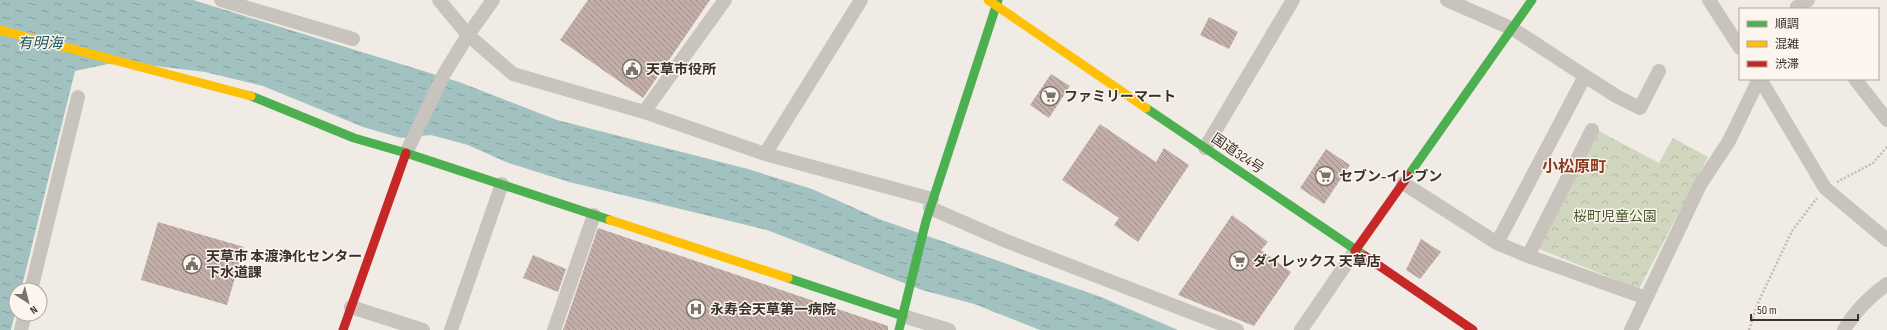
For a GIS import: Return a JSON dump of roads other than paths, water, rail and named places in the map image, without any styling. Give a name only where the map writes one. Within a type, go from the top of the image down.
[{"type":"main road","points":[[1355,250],[1513,29],[1532,0]]},
{"type":"main road","name":"国道324号","points":[[993,2],[1473,330]]},
{"type":"main road","points":[[0,30],[253,96],[354,138],[408,148],[502,184],[901,323],[929,210],[993,2]]},
{"type":"main road","points":[[343,330],[408,148]]},
{"type":"street","points":[[222,0],[353,39]]},
{"type":"street","points":[[440,0],[468,34],[513,74],[644,112],[929,210],[1237,330]]},
{"type":"street","points":[[408,148],[444,74],[468,34],[493,0]]},
{"type":"street","points":[[644,112],[725,0]]},
{"type":"street","points":[[765,154],[862,0]]},
{"type":"street","points":[[1205,148],[1293,0]]},
{"type":"street","points":[[1447,0],[1513,29],[1616,96],[1640,108],[1659,71]]},
{"type":"street","points":[[1709,0],[1739,46]]},
{"type":"street","points":[[1497,243],[1586,76]]},
{"type":"street","points":[[1631,330],[1700,185],[1729,141],[1760,80]]},
{"type":"street","points":[[1761,80],[1825,188],[1887,240]]},
{"type":"street","points":[[1856,80],[1887,120]]},
{"type":"street","points":[[33,282],[78,97]]},
{"type":"street","points":[[1528,256],[1592,130]]},
{"type":"street","points":[[1403,183],[1497,243],[1528,256],[1646,298]]},
{"type":"street","points":[[451,330],[502,184]]},
{"type":"street","points":[[554,330],[594,215]]},
{"type":"street","points":[[1301,330],[1355,250]]},
{"type":"street","points":[[1844,330],[1855,312],[1887,284]]},
{"type":"street","points":[[351,307],[423,330]]},
{"type":"street","points":[[901,323],[949,330]]},
{"type":"water","name":"有明海","points":[[0,0],[193,0],[459,82],[557,120],[748,169],[812,189],[879,219],[1101,297],[1178,330],[1040,330],[974,304],[922,290],[767,230],[569,182],[506,162],[468,145],[431,135],[401,138],[363,127],[263,86],[205,72],[155,66],[108,64],[75,71],[23,282],[8,282],[8,322],[13,322],[11,330],[0,330]]},
{"type":"place","name":"天草市役所","points":[[632,69]]},
{"type":"place","name":"ファミリーマート","points":[[1050,96]]},
{"type":"place","name":"セブン-イレブン","points":[[1325,176]]},
{"type":"place","name":"ダイレックス 天草店","points":[[1239,261]]},
{"type":"place","name":"天草市 本渡浄化センター 下水道課","points":[[192,264]]},
{"type":"place","name":"永寿会天草第一病院","points":[[696,309]]},
{"type":"district","name":"小松原町","points":[[1574,166]]},
{"type":"park label","name":"桜町児童公園","points":[[1615,216]]}]
